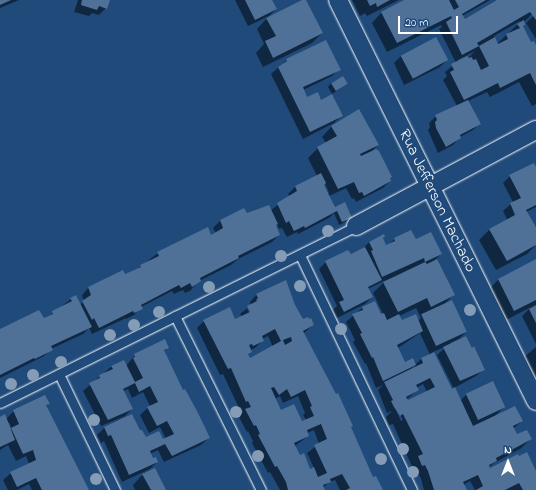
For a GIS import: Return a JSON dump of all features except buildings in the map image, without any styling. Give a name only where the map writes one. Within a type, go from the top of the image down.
[{"type":"street","name":"Rua Jefferson Machado","points":[[338,0],[536,401]]},
{"type":"street","points":[[356,226],[430,188],[536,130]]},
{"type":"lane","points":[[0,403],[356,226]]},
{"type":"lane","points":[[300,255],[412,490]]},
{"type":"lane","points":[[175,316],[261,490]]},
{"type":"lane","points":[[58,374],[115,490]]}]
